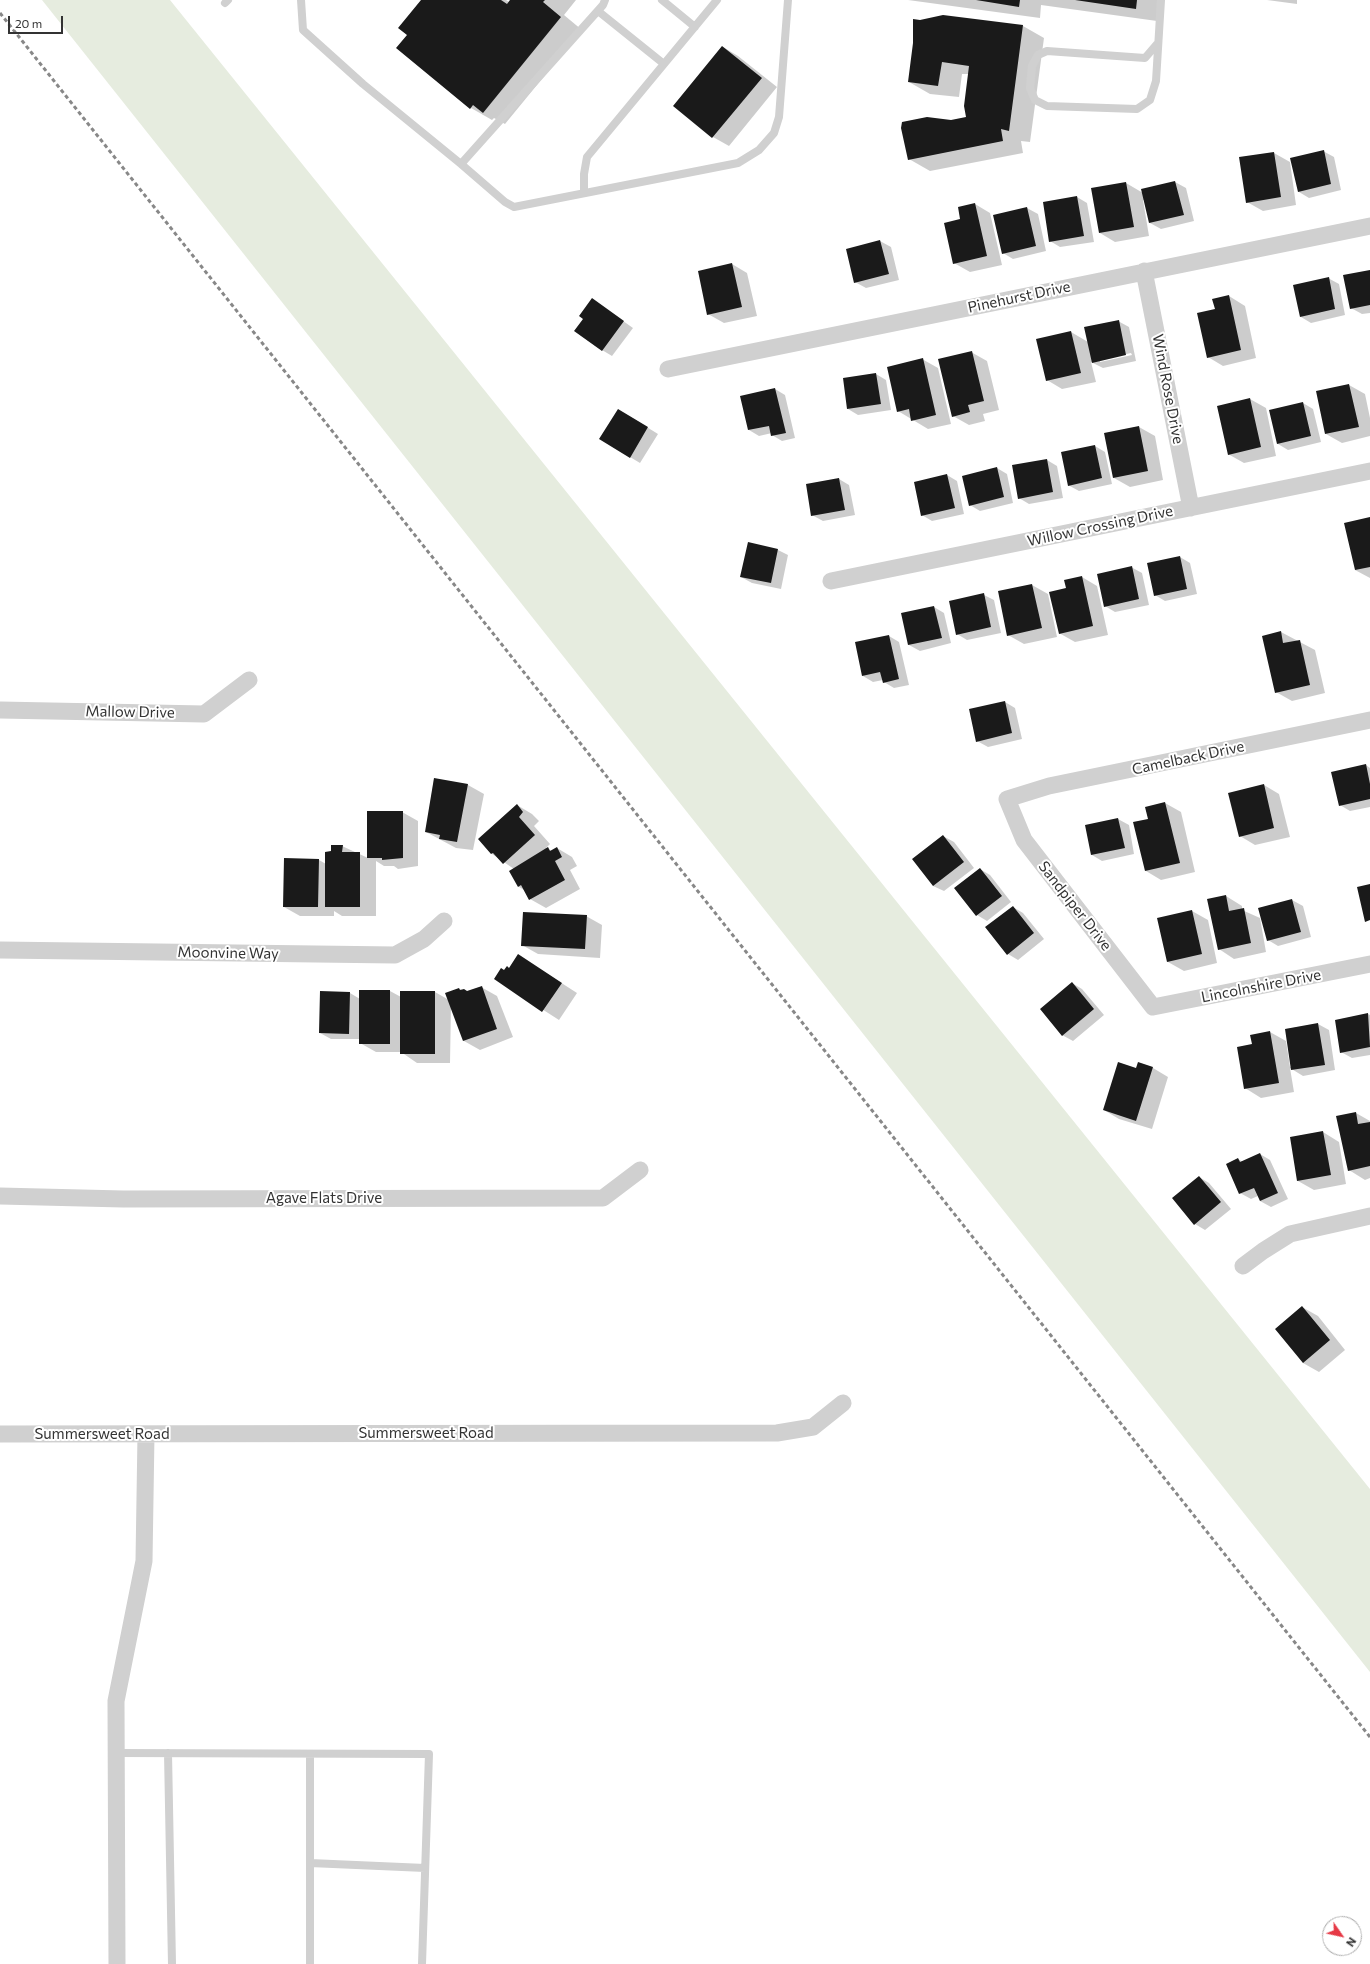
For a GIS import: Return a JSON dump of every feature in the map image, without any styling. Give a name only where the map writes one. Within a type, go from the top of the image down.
[{"type":"street","name":"Pinehurst Drive","points":[[668,369],[1370,226]]},
{"type":"street","name":"Wind Rose Drive","points":[[1144,271],[1191,508]]},
{"type":"street","name":"Willow Crossing Drive","points":[[831,581],[1370,471]]},
{"type":"street","name":"Mallow Drive","points":[[0,710],[204,714],[249,680]]},
{"type":"street","name":"Camelback Drive","points":[[1007,799],[1049,786],[1370,720]]},
{"type":"street","name":"Sandpiper Drive","points":[[1007,799],[1024,840],[1153,1007]]},
{"type":"street","name":"Moonvine Way","points":[[0,950],[395,955],[424,939],[444,922]]},
{"type":"street","name":"Lincolnshire Drive","points":[[1153,1007],[1370,964]]},
{"type":"street","name":"Agave Flats Drive","points":[[0,1196],[123,1199],[603,1198],[640,1170]]},
{"type":"street","points":[[1243,1266],[1290,1234],[1370,1216]]},
{"type":"street","name":"Summersweet Road","points":[[0,1434],[777,1433],[813,1427],[843,1404]]},
{"type":"street","points":[[117,1964],[116,1701],[144,1561],[146,1434]]},
{"type":"lane","points":[[300,0],[303,30],[363,84],[505,202],[514,207],[738,163],[759,150],[774,133],[779,117],[788,0]]},
{"type":"lane","points":[[461,164],[598,11],[605,0]]},
{"type":"lane","points":[[662,0],[695,27]]},
{"type":"lane","points":[[584,193],[584,174],[587,157],[717,0]]},
{"type":"lane","points":[[1157,44],[1145,58],[1047,51],[1038,55],[1032,66],[1030,88],[1035,100],[1047,106],[1137,109],[1150,100],[1156,81],[1157,44],[1161,0]]},
{"type":"lane","points":[[598,11],[664,64]]},
{"type":"lane","points":[[116,1753],[429,1754],[422,1964]]},
{"type":"lane","points":[[168,1753],[172,1964]]},
{"type":"lane","points":[[310,1754],[310,1964]]},
{"type":"lane","points":[[310,1863],[425,1868]]},
{"type":"shaded area","points":[[42,0],[170,0],[1370,1489],[1370,1672]]},
{"type":"building","points":[[421,0],[501,0],[507,4],[510,0],[545,0],[543,2],[561,17],[483,113],[473,105],[470,109],[396,48],[407,35],[398,28]]},
{"type":"building","points":[[976,0],[1020,0],[1019,7]]},
{"type":"building","points":[[1075,0],[1137,0],[1136,9]]},
{"type":"building","points":[[943,15],[1023,25],[1009,131],[1001,129],[1003,141],[908,160],[901,128],[902,122],[927,117],[951,120],[966,117],[964,106],[969,66],[942,62],[938,86],[908,82],[913,43],[913,19],[920,20]]},
{"type":"building","points":[[722,46],[762,78],[712,138],[673,106]]},
{"type":"building","points":[[1324,150],[1331,184],[1298,192],[1290,158]]},
{"type":"building","points":[[1274,152],[1281,197],[1246,203],[1239,157]]},
{"type":"building","points":[[1175,181],[1184,215],[1149,223],[1141,189]]},
{"type":"building","points":[[1126,182],[1134,227],[1099,233],[1091,188]]},
{"type":"building","points":[[1077,196],[1084,236],[1049,242],[1043,202]]},
{"type":"building","points":[[975,203],[987,256],[953,264],[944,223],[960,219],[958,207]]},
{"type":"building","points":[[1027,207],[1036,246],[1002,254],[993,215]]},
{"type":"building","points":[[880,240],[889,274],[854,283],[846,249]]},
{"type":"building","points":[[732,263],[742,307],[707,315],[698,271]]},
{"type":"building","points":[[1370,270],[1370,305],[1350,309],[1343,275]]},
{"type":"building","points":[[1329,277],[1335,309],[1300,317],[1293,285]]},
{"type":"building","points":[[1229,295],[1241,350],[1207,358],[1197,313],[1215,309],[1212,299]]},
{"type":"building","points":[[592,298],[624,321],[602,351],[574,331],[583,319],[579,316]]},
{"type":"building","points":[[1119,320],[1126,355],[1092,363],[1084,327]]},
{"type":"building","points":[[1071,331],[1081,373],[1046,381],[1036,339]]},
{"type":"building","points":[[972,351],[984,401],[968,405],[970,412],[952,417],[938,359]]},
{"type":"building","points":[[923,358],[936,415],[911,421],[909,409],[897,412],[887,367]]},
{"type":"building","points":[[876,373],[881,404],[847,409],[843,378]]},
{"type":"building","points":[[1349,384],[1359,427],[1325,434],[1316,391]]},
{"type":"building","points":[[775,388],[786,433],[771,436],[769,426],[748,430],[740,396]]},
{"type":"building","points":[[1250,398],[1261,447],[1228,455],[1217,406]]},
{"type":"building","points":[[1303,402],[1311,436],[1277,444],[1269,410]]},
{"type":"building","points":[[618,409],[648,427],[630,458],[599,439]]},
{"type":"building","points":[[1139,426],[1148,471],[1113,478],[1104,433]]},
{"type":"building","points":[[1095,445],[1102,478],[1068,486],[1061,452]]},
{"type":"building","points":[[1047,459],[1053,492],[1018,499],[1012,465]]},
{"type":"building","points":[[997,467],[1004,497],[969,506],[962,476]]},
{"type":"building","points":[[947,474],[955,508],[921,516],[914,482]]},
{"type":"building","points":[[839,478],[845,510],[811,516],[806,484]]},
{"type":"building","points":[[1370,517],[1370,567],[1355,570],[1344,523]]},
{"type":"building","points":[[748,542],[778,549],[771,583],[740,577]]},
{"type":"building","points":[[1180,556],[1187,589],[1154,596],[1147,563]]},
{"type":"building","points":[[1132,566],[1139,599],[1104,607],[1097,574]]},
{"type":"building","points":[[1082,576],[1093,626],[1059,634],[1049,592],[1066,588],[1064,580]]},
{"type":"building","points":[[1032,584],[1042,628],[1007,636],[998,591]]},
{"type":"building","points":[[984,593],[991,627],[956,635],[949,601]]},
{"type":"building","points":[[934,606],[942,638],[908,645],[901,613]]},
{"type":"building","points":[[1281,631],[1283,643],[1300,640],[1310,685],[1275,693],[1262,636]]},
{"type":"building","points":[[889,635],[899,679],[883,683],[880,672],[862,676],[855,642]]},
{"type":"building","points":[[1005,701],[1012,733],[976,742],[969,709]]},
{"type":"building","points":[[1366,764],[1370,784],[1370,799],[1339,806],[1331,772]]},
{"type":"building","points":[[434,778],[468,784],[457,842],[439,839],[440,835],[425,832]]},
{"type":"building","points":[[1264,784],[1274,828],[1239,837],[1228,793]]},
{"type":"building","points":[[1165,802],[1180,863],[1145,871],[1133,822],[1148,819],[1145,807]]},
{"type":"building","points":[[517,804],[523,812],[519,817],[535,835],[503,864],[493,853],[491,854],[478,839]]},
{"type":"building","points":[[367,811],[403,811],[403,858],[382,860],[382,858],[367,858]]},
{"type":"building","points":[[1118,818],[1125,848],[1091,855],[1085,825]]},
{"type":"building","points":[[943,835],[964,862],[933,886],[912,859]]},
{"type":"building","points":[[331,845],[343,845],[342,852],[360,852],[360,907],[325,907],[325,852],[331,851]]},
{"type":"building","points":[[548,847],[550,851],[557,847],[562,857],[555,861],[565,880],[529,900],[521,885],[518,887],[509,871]]},
{"type":"building","points":[[284,858],[319,859],[318,907],[283,907]]},
{"type":"building","points":[[980,868],[1002,896],[976,916],[954,888]]},
{"type":"building","points":[[1370,884],[1370,920],[1365,922],[1357,887]]},
{"type":"building","points":[[1226,895],[1229,911],[1244,908],[1251,943],[1218,950],[1207,899]]},
{"type":"building","points":[[1292,899],[1301,932],[1267,941],[1258,908]]},
{"type":"building","points":[[1013,906],[1034,933],[1007,955],[985,927]]},
{"type":"building","points":[[1192,910],[1202,954],[1167,962],[1157,918]]},
{"type":"building","points":[[523,912],[587,915],[585,949],[521,946]]},
{"type":"building","points":[[518,954],[562,983],[542,1012],[494,979],[501,968],[504,970],[507,966],[509,968]]},
{"type":"building","points":[[1072,982],[1094,1009],[1062,1036],[1040,1009]]},
{"type":"building","points":[[482,986],[497,1029],[463,1041],[445,993],[459,988],[460,990],[464,989],[467,991]]},
{"type":"building","points":[[359,990],[390,990],[390,1044],[359,1044]]},
{"type":"building","points":[[320,991],[350,992],[349,1034],[319,1033]]},
{"type":"building","points":[[400,991],[435,991],[435,1054],[400,1054]]},
{"type":"building","points":[[1368,1013],[1370,1047],[1340,1053],[1335,1020]]},
{"type":"building","points":[[1318,1023],[1325,1065],[1291,1070],[1285,1029]]},
{"type":"building","points":[[1270,1031],[1279,1083],[1244,1089],[1237,1047],[1252,1044],[1250,1035]]},
{"type":"building","points":[[1118,1062],[1136,1068],[1138,1062],[1153,1067],[1136,1121],[1103,1110]]},
{"type":"building","points":[[1356,1112],[1358,1124],[1370,1122],[1370,1166],[1348,1171],[1336,1116]]},
{"type":"building","points":[[1323,1131],[1331,1175],[1297,1181],[1290,1137]]},
{"type":"building","points":[[1260,1153],[1278,1193],[1260,1201],[1254,1188],[1239,1194],[1226,1164],[1238,1158],[1240,1162]]},
{"type":"building","points":[[1199,1176],[1221,1202],[1194,1225],[1172,1198]]},
{"type":"building","points":[[1302,1306],[1330,1340],[1303,1363],[1275,1329]]},
{"type":"railway","points":[[0,13],[1370,1737]]}]
